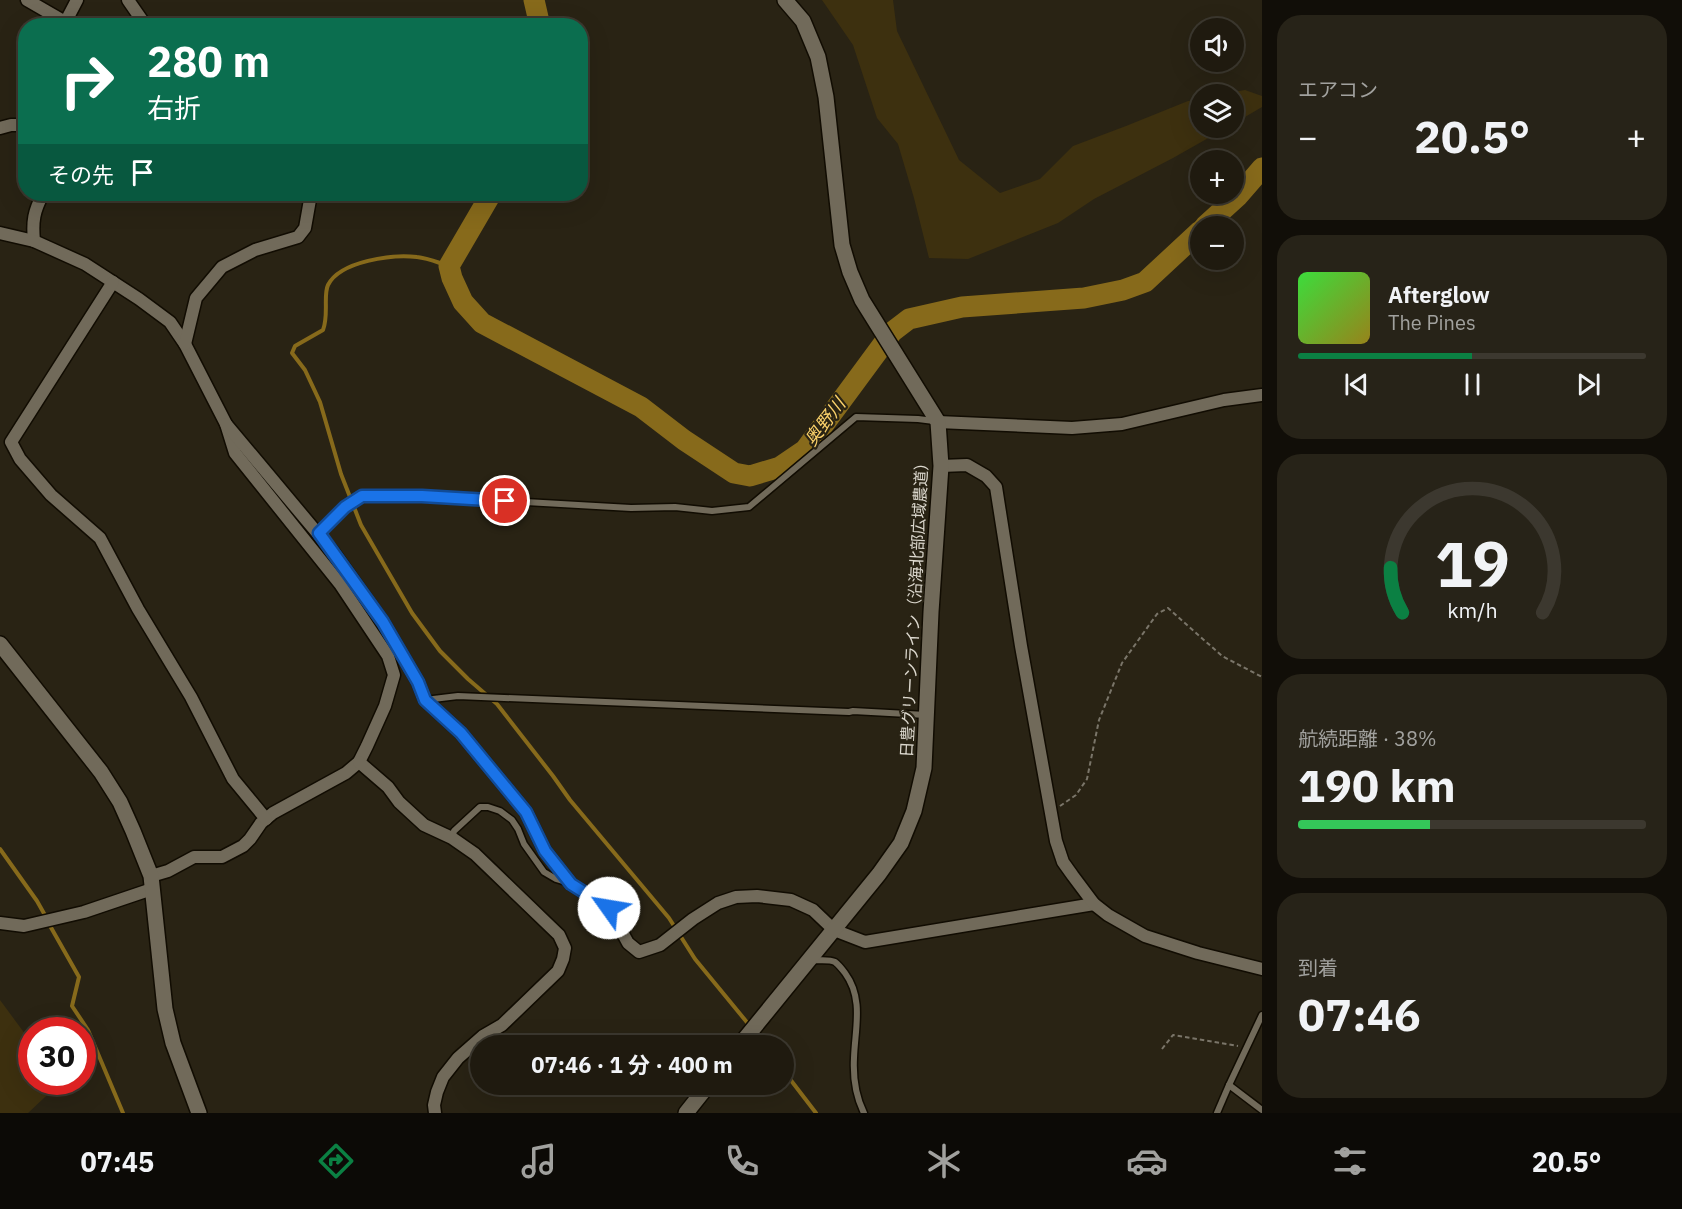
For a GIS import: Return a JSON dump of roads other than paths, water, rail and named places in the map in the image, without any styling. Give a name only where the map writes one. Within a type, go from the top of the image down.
[{"type":"street","points":[[27,0],[58,18]]},
{"type":"street","points":[[70,18],[77,0]]},
{"type":"street","points":[[128,0],[140,18]]},
{"type":"street","name":"日豊グリーンライン（沿海北部広域農道）","points":[[748,1035],[879,874],[901,843],[914,811],[924,768],[941,466],[938,422],[862,300],[850,272],[842,245],[826,97],[818,57],[803,21],[785,0]]},
{"type":"street","points":[[0,128],[11,125],[18,126]]},
{"type":"street","points":[[34,241],[32,224],[39,201]]},
{"type":"street","points":[[185,344],[196,298],[222,267],[255,250],[298,237],[304,228],[310,201]]},
{"type":"street","points":[[0,233],[34,241],[85,264],[170,322],[185,344],[226,424],[235,453],[340,584],[388,656],[394,675],[385,706],[359,762],[346,773],[273,813],[261,823],[243,846],[222,857],[195,857],[151,883],[84,912],[24,926],[0,923]]},
{"type":"street","points":[[113,282],[11,442],[20,459],[51,495],[100,538],[138,609],[191,697],[233,779],[266,819]]},
{"type":"street","points":[[938,422],[1072,429],[1122,424],[1224,400],[1262,395]]},
{"type":"street","points":[[226,424],[319,533],[383,622],[418,682],[425,700],[461,733],[526,812],[545,851],[571,884],[609,908],[628,943],[639,952],[660,945],[683,926],[718,903],[736,897],[757,896],[791,900],[813,910],[834,930],[865,942],[1094,904]]},
{"type":"street","points":[[941,466],[967,465],[986,476],[996,487],[1056,841],[1063,862],[1094,904],[1144,936],[1198,953],[1262,969]]},
{"type":"street","points":[[0,644],[105,779],[120,802],[151,883],[165,1009],[173,1044],[199,1113]]},
{"type":"street","points":[[359,762],[388,787],[399,802],[424,825],[452,838],[475,854],[559,935],[565,948],[558,971],[502,1025],[483,1036],[458,1058],[443,1077],[434,1105],[435,1113]]},
{"type":"street","points":[[686,1113],[700,1095]]},
{"type":"lane","points":[[319,533],[345,507],[362,496],[422,496],[632,508],[675,507],[711,511],[749,507],[856,417],[938,422]]},
{"type":"lane","points":[[425,700],[479,696],[927,715]]},
{"type":"lane","points":[[452,838],[454,831],[480,807],[494,809],[512,820],[524,844],[544,872],[571,884]]},
{"type":"lane","points":[[809,960],[834,961],[851,982],[858,1018],[854,1059],[855,1084],[864,1113]]},
{"type":"lane","points":[[1217,1113],[1262,1015]]},
{"type":"lane","points":[[1229,1085],[1262,1110]]},
{"type":"waterway","name":"奥野川","points":[[534,0],[538,18]]},
{"type":"waterway","name":"奥野川","points":[[1216,216],[1238,196],[1262,168]]},
{"type":"waterway","name":"奥野川","points":[[487,201],[449,266],[463,302],[482,323],[641,407],[684,440],[734,473],[750,476],[780,467],[805,450],[892,332],[909,319],[962,307],[1084,298],[1123,290],[1145,282],[1190,240]]},
{"type":"waterway","points":[[449,266],[429,259],[407,256],[381,258],[344,270],[328,285],[323,330],[295,346],[292,353],[305,370],[320,402],[341,474],[361,525],[412,613],[440,651],[497,704],[570,800],[669,918],[695,959],[750,1026]]},
{"type":"waterway","points":[[0,849],[46,917]]},
{"type":"waterway","points":[[49,924],[79,977],[72,1006],[88,1030],[123,1113]]},
{"type":"waterway","points":[[794,1084],[816,1113]]}]
